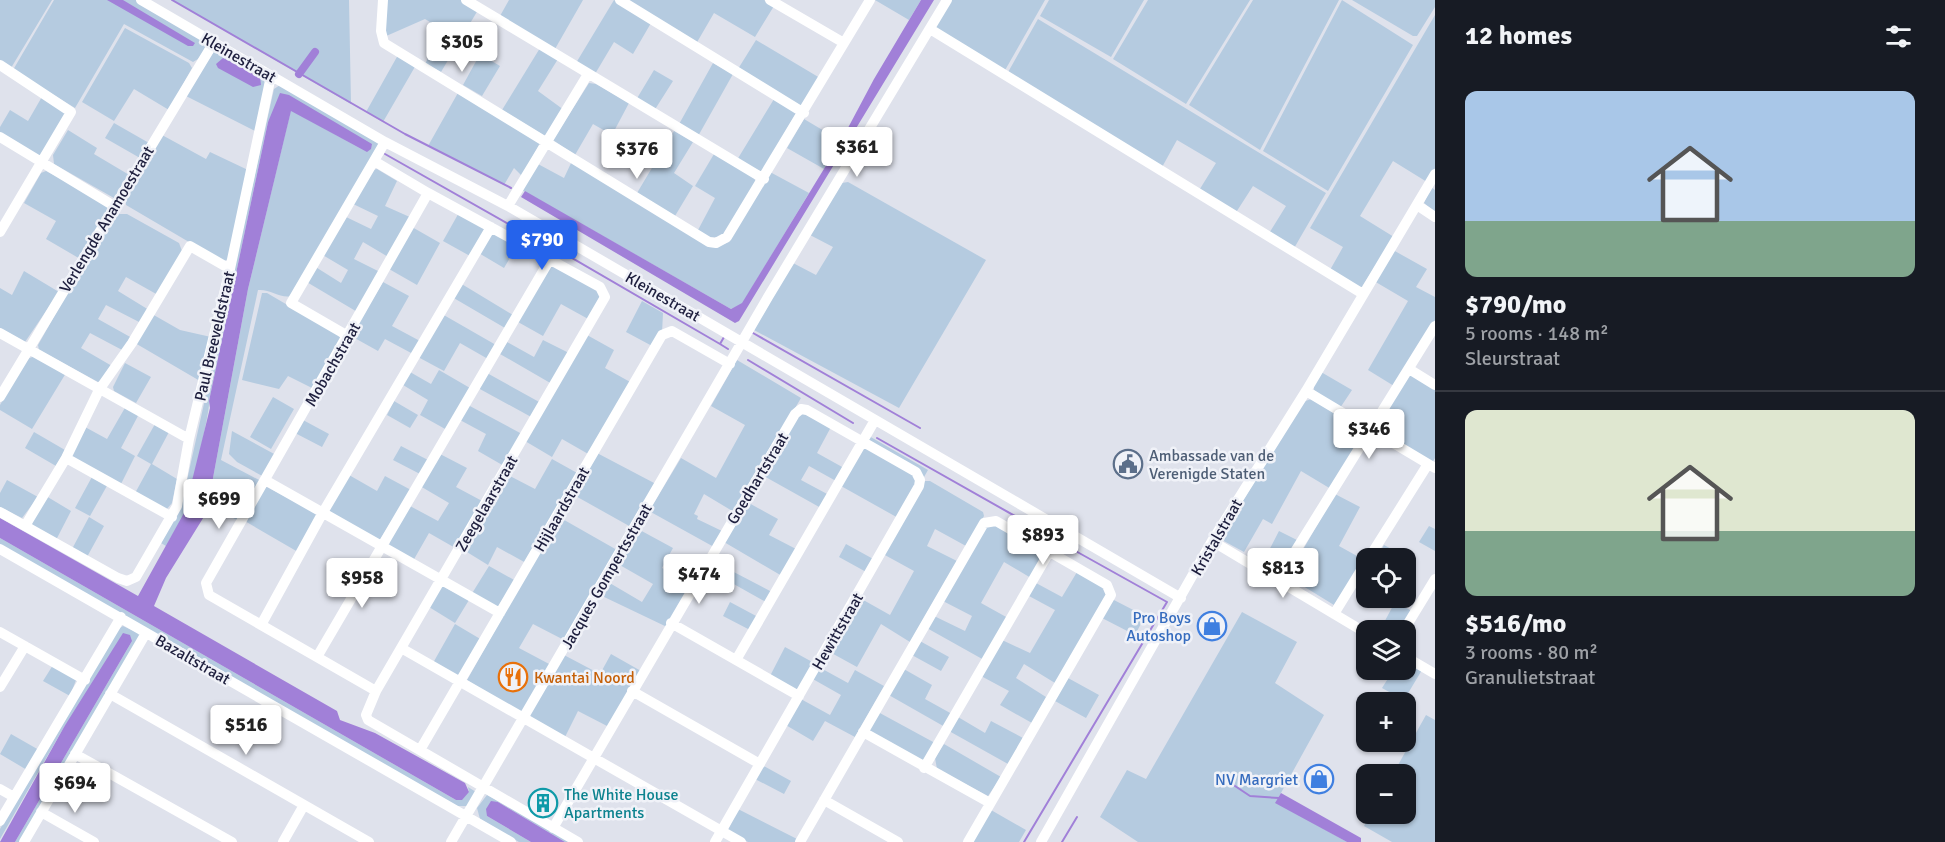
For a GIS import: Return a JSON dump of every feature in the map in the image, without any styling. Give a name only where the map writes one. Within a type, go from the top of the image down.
[{"type":"street","name":"Kleinestraat","points":[[141,0],[385,142],[562,237],[1181,598]]},
{"type":"street","points":[[383,0],[381,31],[384,43],[548,141],[709,242],[716,243],[728,237],[870,0]]},
{"type":"street","points":[[466,0],[764,179]]},
{"type":"street","points":[[620,0],[804,113]]},
{"type":"street","points":[[770,0],[844,43]]},
{"type":"street","name":"Jacques Gompertsstraat","points":[[451,842],[742,342],[947,0]]},
{"type":"street","points":[[930,29],[1363,294]]},
{"type":"street","name":"Verlengde Anamoestraat","points":[[0,397],[214,42]]},
{"type":"street","points":[[0,65],[71,112],[0,231]]},
{"type":"street","points":[[508,206],[588,74]]},
{"type":"street","name":"Paul Breeveldstraat","points":[[25,526],[127,581],[136,577],[172,517],[177,506],[189,439],[230,269],[271,76]]},
{"type":"street","points":[[0,137],[114,206]]},
{"type":"street","points":[[348,336],[291,303],[385,142]]},
{"type":"street","points":[[374,161],[550,259]]},
{"type":"street","name":"Kristalstraat","points":[[1041,842],[1212,541],[1306,391],[1435,174]]},
{"type":"street","name":"Mobachstraat","points":[[261,625],[209,595],[206,583],[428,193]]},
{"type":"street","points":[[1417,205],[1435,217]]},
{"type":"street","points":[[376,690],[261,625],[322,514],[492,227]]},
{"type":"street","points":[[317,657],[562,237]]},
{"type":"street","points":[[0,512],[25,526],[66,458],[99,390],[132,343],[190,246],[230,269]]},
{"type":"street","name":"Zeegelaarstraat","points":[[420,750],[368,720],[366,715],[376,690],[605,297],[604,292],[550,259]]},
{"type":"street","points":[[1278,579],[1435,326]]},
{"type":"street","name":"Hijlaardstraat","points":[[420,750],[662,335],[672,331],[730,364]]},
{"type":"street","points":[[0,333],[189,439]]},
{"type":"street","points":[[1409,369],[1435,385]]},
{"type":"street","points":[[1306,391],[1431,466],[1376,548]]},
{"type":"street","name":"Goedhartstraat","points":[[554,828],[671,623],[795,414],[801,409],[807,410],[862,443]]},
{"type":"street","points":[[736,660],[875,420]]},
{"type":"street","name":"Hewittstraat","points":[[715,842],[920,486],[916,472],[862,443]]},
{"type":"street","points":[[66,458],[172,517]]},
{"type":"street","points":[[265,480],[500,613]]},
{"type":"street","points":[[800,842],[984,523],[989,520],[996,521],[1110,589],[1111,595],[968,842]]},
{"type":"street","points":[[924,768],[1062,530]]},
{"type":"street","points":[[1212,541],[1356,627]]},
{"type":"street","name":"Bazaltstraat","points":[[1,551],[121,617],[511,842]]},
{"type":"street","points":[[1334,614],[1356,578]]},
{"type":"street","points":[[1410,620],[1435,579]]},
{"type":"street","points":[[0,821],[121,617]]},
{"type":"street","points":[[671,623],[799,696]]},
{"type":"street","points":[[0,632],[85,680]]},
{"type":"street","points":[[24,842],[146,633]]},
{"type":"street","points":[[0,687],[25,646]]},
{"type":"street","points":[[401,648],[741,842]]},
{"type":"street","points":[[1416,663],[1435,674]]},
{"type":"street","points":[[632,692],[760,764]]},
{"type":"street","points":[[110,694],[304,805],[351,838],[369,842]]},
{"type":"street","points":[[863,732],[924,768],[990,802]]},
{"type":"street","points":[[420,750],[578,842]]},
{"type":"street","points":[[75,754],[232,842]]},
{"type":"street","points":[[0,789],[14,797]]},
{"type":"street","points":[[824,800],[898,842]]},
{"type":"street","points":[[283,842],[304,805]]},
{"type":"street","points":[[41,812],[94,842]]},
{"type":"shaded area","points":[[0,0],[52,0],[11,68],[0,62]]},
{"type":"shaded area","points":[[54,0],[137,0],[203,40],[206,48],[193,62],[124,24],[75,108],[13,70]]},
{"type":"shaded area","points":[[107,0],[123,0],[195,43],[193,46],[188,46]]},
{"type":"shaded area","points":[[172,0],[349,0],[351,104]]},
{"type":"shaded area","points":[[386,0],[463,0],[478,10],[441,72],[425,64],[443,30],[425,19],[384,37]]},
{"type":"shaded area","points":[[509,0],[583,0],[555,49],[500,16]]},
{"type":"shaded area","points":[[614,0],[651,23],[633,54],[614,42],[595,74],[576,63]]},
{"type":"shaded area","points":[[624,0],[764,0],[774,6],[755,37],[714,13],[696,44]]},
{"type":"shaded area","points":[[875,0],[921,0],[909,20]]},
{"type":"shaded area","points":[[921,0],[934,0],[739,321],[735,323],[521,197],[525,191],[731,309],[742,303],[841,141],[874,79]]},
{"type":"shaded area","points":[[951,0],[1045,0],[1004,72],[934,28]]},
{"type":"shaded area","points":[[1049,0],[1144,0],[1111,57],[1040,16]]},
{"type":"shaded area","points":[[1148,0],[1250,0],[1186,104],[1113,59]]},
{"type":"shaded area","points":[[1253,0],[1339,0],[1260,150],[1189,105]]},
{"type":"shaded area","points":[[1342,0],[1413,45],[1328,191],[1263,151]]},
{"type":"shaded area","points":[[1352,0],[1435,0],[1435,7],[1417,36],[1413,36]]},
{"type":"shaded area","points":[[1435,15],[1435,168],[1427,182],[1393,161],[1360,216],[1394,237],[1361,288],[1330,270],[1343,247],[1310,228]]},
{"type":"shaded area","points":[[1038,19],[1326,193],[1293,250],[1268,235],[1286,206],[1253,186],[1235,214],[1198,192],[1216,163],[1177,140],[1161,169],[1007,74]]},
{"type":"shaded area","points":[[125,28],[189,63],[192,68],[169,110],[134,89],[114,121],[82,102]]},
{"type":"shaded area","points":[[756,40],[820,78],[803,107],[738,69]]},
{"type":"shaded area","points":[[540,48],[558,59],[538,91],[564,110],[545,136],[502,110]]},
{"type":"shaded area","points":[[219,50],[267,80],[257,132],[186,96],[214,51]]},
{"type":"shaded area","points":[[480,54],[500,66],[482,96],[463,85]]},
{"type":"shaded area","points":[[398,55],[416,65],[383,122],[366,112]]},
{"type":"shaded area","points":[[223,58],[260,76],[261,85],[253,87],[218,68],[216,64]]},
{"type":"shaded area","points":[[713,63],[733,74],[697,138],[678,126]]},
{"type":"shaded area","points":[[654,70],[673,81],[654,111],[636,100]]},
{"type":"shaded area","points":[[589,83],[596,84],[629,103],[612,135],[593,124],[575,155],[553,140]]},
{"type":"shaded area","points":[[280,85],[378,142],[378,145],[292,296],[258,290],[221,460],[261,481],[237,520],[208,505],[248,289],[291,110],[367,152],[279,102],[268,122],[195,475],[184,514],[166,546],[161,543],[181,507],[274,89]]},
{"type":"shaded area","points":[[459,91],[540,143],[522,176],[514,168],[504,185],[428,146]]},
{"type":"shaded area","points":[[280,93],[289,95],[372,144],[371,149],[367,152],[291,111],[248,289],[208,505],[205,515],[166,578],[154,606],[337,711],[340,720],[375,733],[465,783],[469,792],[462,800],[456,800],[0,538],[0,518],[138,596],[184,513],[210,408],[209,401],[268,122]]},
{"type":"shaded area","points":[[43,95],[67,111],[41,158],[0,134],[0,127],[10,110],[28,121]]},
{"type":"shaded area","points":[[774,99],[796,113],[762,172],[737,160]]},
{"type":"shaded area","points":[[804,119],[841,141],[824,169],[787,148]]},
{"type":"shaded area","points":[[114,123],[149,143],[140,158],[105,138]]},
{"type":"shaded area","points":[[68,130],[97,148],[94,154],[131,176],[114,198],[54,164],[53,155]]},
{"type":"shaded area","points":[[674,131],[693,142],[674,173],[693,186],[675,216],[637,193]]},
{"type":"shaded area","points":[[162,135],[206,159],[210,152],[248,170],[228,259],[223,262],[126,205],[126,198]]},
{"type":"shaded area","points":[[714,154],[754,178],[756,182],[722,238],[709,237],[698,230],[715,198],[695,186]]},
{"type":"shaded area","points":[[572,161],[716,247],[729,242],[770,172],[809,193],[742,304],[731,309],[522,190],[538,164],[564,178]]},
{"type":"shaded area","points":[[377,169],[397,181],[385,206],[412,218],[390,258],[363,242],[354,259],[382,273],[359,313],[305,281],[314,266],[341,283],[348,270],[321,254],[344,216],[371,229],[378,216],[351,203],[373,170]]},
{"type":"shaded area","points":[[46,171],[110,205],[82,260],[46,239],[56,221],[24,203],[41,173]]},
{"type":"shaded area","points":[[848,182],[986,260],[899,408],[754,330],[793,263],[816,275],[833,247],[810,235],[842,183]]},
{"type":"shaded area","points":[[1431,187],[1435,190],[1435,212],[1424,203]]},
{"type":"shaded area","points":[[461,209],[487,224],[470,256],[443,241]]},
{"type":"shaded area","points":[[118,214],[127,214],[179,243],[182,251],[158,295],[126,277],[118,291],[149,310],[141,323],[106,305],[98,319],[132,338],[124,351],[90,333],[81,348],[112,366],[104,379],[98,382],[39,350],[38,345],[73,283]]},
{"type":"shaded area","points":[[412,227],[440,243],[417,285],[389,269]]},
{"type":"shaded area","points":[[490,232],[518,244],[504,268],[477,252]]},
{"type":"shaded area","points":[[1393,250],[1427,269],[1416,287],[1435,297],[1435,320],[1394,386],[1368,370],[1408,301],[1374,281]]},
{"type":"shaded area","points":[[554,265],[601,293],[590,320],[561,304],[543,336],[518,322],[548,269]]},
{"type":"shaded area","points":[[24,271],[59,292],[25,342],[0,328],[0,288],[12,295]]},
{"type":"shaded area","points":[[383,282],[409,296],[392,326],[420,341],[413,354],[385,339],[378,351],[351,336]]},
{"type":"shaded area","points":[[460,283],[513,315],[505,328],[452,297]]},
{"type":"shaded area","points":[[262,293],[267,293],[337,334],[343,341],[314,389],[288,376],[279,389],[242,380]]},
{"type":"shaded area","points":[[642,301],[663,313],[662,333],[654,347],[626,332]]},
{"type":"shaded area","points":[[152,314],[180,330],[211,337],[200,381],[135,343]]},
{"type":"shaded area","points":[[442,314],[496,345],[488,359],[460,343],[444,371],[418,357]]},
{"type":"shaded area","points":[[587,335],[614,350],[605,368],[632,383],[590,455],[562,439],[552,457],[525,441]]},
{"type":"shaded area","points":[[543,340],[569,353],[552,384],[500,354],[507,342],[534,357]]},
{"type":"shaded area","points":[[35,356],[66,373],[32,429],[0,410],[0,405],[27,359]]},
{"type":"shaded area","points":[[737,360],[801,398],[734,512],[704,494],[694,514],[698,516],[697,519],[722,531],[714,547],[649,511],[681,458],[716,478],[745,425],[711,406]]},
{"type":"shaded area","points":[[125,363],[151,377],[136,403],[114,391],[113,387]]},
{"type":"shaded area","points":[[439,370],[470,388],[447,430],[420,415],[428,400],[403,385],[410,372],[431,384]]},
{"type":"shaded area","points":[[1321,372],[1352,390],[1340,408],[1314,390],[1314,385]]},
{"type":"shaded area","points":[[487,373],[541,403],[533,418],[478,388]]},
{"type":"shaded area","points":[[1412,374],[1435,387],[1435,458],[1432,463],[1378,428],[1408,376]]},
{"type":"shaded area","points":[[273,397],[294,409],[271,449],[250,437]]},
{"type":"shaded area","points":[[1311,399],[1363,431],[1364,435],[1331,489],[1301,471],[1272,524],[1263,519],[1244,552],[1222,540],[1224,532],[1303,402]]},
{"type":"shaded area","points":[[394,401],[418,415],[410,428],[387,415]]},
{"type":"shaded area","points":[[468,405],[522,434],[504,466],[478,451],[486,434],[460,420]]},
{"type":"shaded area","points":[[126,406],[139,414],[121,448],[135,456],[120,486],[72,459],[71,450],[85,427],[107,439]]},
{"type":"shaded area","points":[[800,412],[831,427],[817,453],[844,468],[836,481],[809,466],[801,480],[829,495],[821,508],[762,475]]},
{"type":"shaded area","points":[[303,420],[329,434],[322,447],[295,433]]},
{"type":"shaded area","points":[[155,424],[169,432],[152,464],[177,479],[172,503],[166,510],[134,495],[151,464],[137,456]]},
{"type":"shaded area","points":[[232,431],[276,455],[264,477],[237,462],[229,454]]},
{"type":"shaded area","points":[[34,432],[65,450],[56,466],[25,448]]},
{"type":"shaded area","points":[[869,436],[928,470],[900,519],[841,486]]},
{"type":"shaded area","points":[[401,446],[428,460],[420,474],[393,460]]},
{"type":"shaded area","points":[[597,453],[656,484],[631,527],[572,494]]},
{"type":"shaded area","points":[[440,454],[467,468],[456,487],[484,502],[457,549],[429,533],[413,561],[389,546],[390,540],[410,506],[438,521],[449,503],[420,486]]},
{"type":"shaded area","points":[[552,459],[579,474],[526,563],[497,547],[488,565],[462,549],[506,474],[535,489]]},
{"type":"shaded area","points":[[93,475],[108,484],[90,516],[75,508]]},
{"type":"shaded area","points":[[349,475],[377,491],[385,476],[411,490],[379,541],[329,511]]},
{"type":"shaded area","points":[[7,480],[38,497],[22,518],[0,507],[0,493]]},
{"type":"shaded area","points":[[925,481],[930,481],[983,512],[984,516],[966,546],[935,529],[927,546],[957,561],[910,642],[881,624],[857,667],[826,650],[858,597],[890,615],[914,571],[883,554]]},
{"type":"shaded area","points":[[265,486],[318,514],[298,552],[243,520]]},
{"type":"shaded area","points":[[1335,494],[1360,507],[1339,546],[1356,555],[1356,575],[1334,605],[1290,578],[1289,574]]},
{"type":"shaded area","points":[[46,496],[71,511],[55,542],[33,530],[32,522]]},
{"type":"shaded area","points":[[747,502],[778,519],[769,535],[796,549],[782,576],[724,542]]},
{"type":"shaded area","points":[[89,517],[104,526],[87,557],[72,549]]},
{"type":"shaded area","points":[[559,517],[617,550],[564,640],[533,624],[519,648],[551,665],[522,711],[518,712],[467,680]]},
{"type":"shaded area","points":[[994,525],[1040,551],[1042,556],[1031,578],[1004,562],[981,603],[1008,618],[984,660],[925,627],[932,615],[965,631],[972,616],[941,600],[981,528]]},
{"type":"shaded area","points":[[1429,526],[1435,529],[1435,551],[1419,542]]},
{"type":"shaded area","points":[[638,529],[673,548],[662,568],[692,583],[667,627],[600,595],[608,582],[642,602],[653,584],[618,564]]},
{"type":"shaded area","points":[[1279,531],[1299,541],[1280,569],[1276,570],[1263,562]]},
{"type":"shaded area","points":[[0,538],[456,800],[469,792],[468,787],[476,792],[467,806],[457,806],[0,545]]},
{"type":"shaded area","points":[[846,544],[875,560],[868,573],[839,557]]},
{"type":"shaded area","points":[[489,566],[516,581],[497,608],[471,595]]},
{"type":"shaded area","points":[[728,569],[772,592],[766,602],[723,578]]},
{"type":"shaded area","points":[[1077,572],[1102,587],[1106,595],[1055,683],[1024,664],[1016,678],[1046,697],[1032,723],[1000,705],[1009,691],[981,676],[1002,640],[1030,653],[1055,610],[1029,596],[1036,583],[1062,597]]},
{"type":"shaded area","points":[[442,586],[469,600],[455,623],[429,607]]},
{"type":"shaded area","points":[[1112,599],[1145,616],[1135,635],[1102,618]]},
{"type":"shaded area","points":[[730,602],[758,617],[750,630],[723,616]]},
{"type":"shaded area","points":[[1392,608],[1406,608],[1414,612],[1410,620],[1385,620]]},
{"type":"shaded area","points":[[1242,612],[1297,642],[1275,683],[1324,715],[1276,802],[1347,842],[1138,842],[1100,817],[1127,770],[1146,779]]},
{"type":"shaded area","points":[[455,624],[482,640],[463,672],[457,676],[433,663]]},
{"type":"shaded area","points":[[123,626],[138,633],[140,637],[20,842],[15,842],[132,641],[64,727],[0,839],[0,829],[118,629]]},
{"type":"shaded area","points":[[123,633],[130,635],[132,641],[15,842],[0,842],[64,727]]},
{"type":"shaded area","points":[[918,640],[949,657],[941,671],[910,654]]},
{"type":"shaded area","points":[[785,647],[816,664],[796,692],[770,676]]},
{"type":"shaded area","points":[[611,654],[641,671],[609,727],[578,711],[565,737],[531,719],[530,714],[564,655],[600,674]]},
{"type":"shaded area","points":[[53,665],[76,680],[70,696],[43,681]]},
{"type":"shaded area","points":[[817,666],[848,683],[855,670],[884,686],[855,737],[825,721],[813,741],[784,724],[799,698],[830,715],[841,695],[811,678]]},
{"type":"shaded area","points":[[1416,666],[1422,670],[1416,680]]},
{"type":"shaded area","points":[[902,668],[932,685],[925,699],[952,714],[945,727],[887,694]]},
{"type":"shaded area","points":[[1068,678],[1099,695],[1086,718],[1055,701]]},
{"type":"shaded area","points":[[1387,680],[1416,680],[1409,692],[1389,692],[1382,688]]},
{"type":"shaded area","points":[[878,712],[935,743],[921,763],[869,735],[868,728]]},
{"type":"shaded area","points":[[1426,715],[1435,720],[1435,842],[1392,842],[1364,826],[1365,824],[1416,824],[1416,764],[1399,764],[1405,752],[1416,752],[1416,733]]},
{"type":"shaded area","points":[[958,717],[985,733],[991,721],[1023,738],[1008,764],[949,731]]},
{"type":"shaded area","points":[[11,734],[39,750],[27,770],[0,754]]},
{"type":"shaded area","points":[[944,744],[1001,777],[988,796],[937,769],[935,758]]},
{"type":"shaded area","points":[[762,765],[791,781],[784,794],[755,779]]},
{"type":"shaded area","points":[[1281,793],[1361,838],[1361,842],[1347,842],[1275,803]]},
{"type":"shaded area","points":[[487,795],[574,842],[565,842],[498,802],[487,816],[531,842],[519,842],[480,819],[477,808]]},
{"type":"shaded area","points":[[491,801],[498,802],[565,842],[531,842],[487,816],[486,809]]},
{"type":"shaded area","points":[[738,809],[797,839],[795,842],[748,842],[728,830]]},
{"type":"shaded area","points":[[991,810],[1026,830],[1019,842],[972,842]]},
{"type":"waterway","points":[[172,0],[405,134],[511,188]]},
{"type":"waterway","points":[[299,74],[315,52]]},
{"type":"waterway","points":[[385,154],[542,243]]},
{"type":"waterway","points":[[560,251],[720,344],[724,337]]},
{"type":"waterway","points":[[753,333],[920,428]]},
{"type":"waterway","points":[[720,344],[728,349]]},
{"type":"waterway","points":[[748,360],[853,423]]},
{"type":"waterway","points":[[877,438],[1045,533]]},
{"type":"waterway","points":[[1024,842],[1167,602],[1063,544]]},
{"type":"waterway","points":[[1232,784],[1250,796],[1279,798]]},
{"type":"waterway","points":[[1062,842],[1077,817]]},
{"type":"place","name":"Ambassade van de Verenigde Staten","points":[[1128,464]]},
{"type":"place","name":"Pro Boys Autoshop","points":[[1212,626]]},
{"type":"place","name":"Kwantai Noord","points":[[513,677]]},
{"type":"place","name":"NV Margriet","points":[[1319,779]]},
{"type":"place","name":"The White House Apartments","points":[[543,803]]}]
